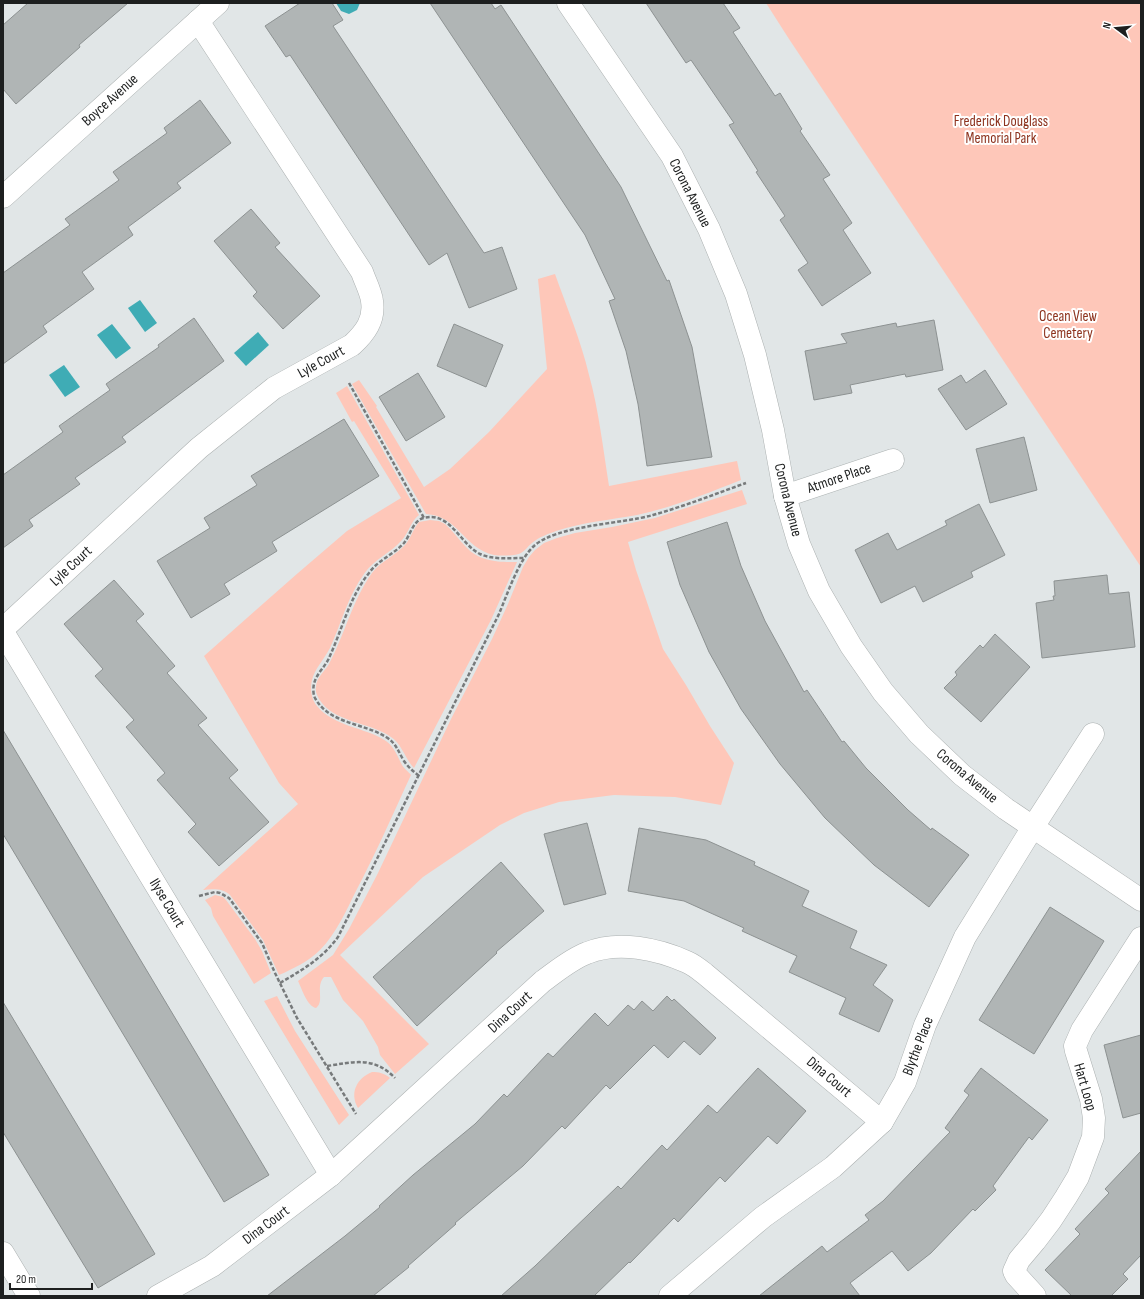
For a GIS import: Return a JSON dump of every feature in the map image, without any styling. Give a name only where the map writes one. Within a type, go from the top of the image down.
[{"type":"street","name":"Boyce Avenue","points":[[3,197],[218,3]]},
{"type":"street","name":"Corona Avenue","points":[[568,3],[672,156],[709,229],[736,294],[755,355],[774,430],[784,496],[799,544],[819,591],[850,646],[883,692],[919,734],[962,775],[1006,809],[1141,900]]},
{"type":"street","name":"Lyle Court","points":[[3,630],[199,448],[274,388],[352,345],[363,335],[371,320],[372,301],[362,272],[198,21]]},
{"type":"street","name":"Atmore Place","points":[[784,496],[893,460]]},
{"type":"street","name":"Ilyse Court","points":[[3,630],[331,1175]]},
{"type":"street","name":"Blythe Place","points":[[670,1296],[763,1217],[833,1167],[882,1122],[905,1082],[925,1025],[965,937],[1093,734]]},
{"type":"street","name":"Hart Loop","points":[[1035,1296],[1014,1271],[1018,1260],[1035,1242],[1066,1197],[1081,1170],[1093,1137],[1094,1118],[1091,1099],[1077,1058],[1075,1046],[1082,1030],[1141,938]]},
{"type":"street","name":"Dina Court","points":[[158,1296],[212,1266],[331,1175],[543,981],[562,967],[587,953],[610,947],[638,948],[667,954],[689,963],[705,974],[882,1122]]},
{"type":"street","points":[[3,1253],[29,1296]]},
{"type":"path","points":[[349,382],[424,518]]},
{"type":"path","points":[[280,983],[315,961],[329,949],[338,937],[496,621],[525,558],[534,546],[557,534],[652,515],[746,483]]},
{"type":"path","points":[[419,776],[404,762],[393,742],[374,731],[342,720],[332,714],[315,698],[313,691],[316,678],[329,658],[348,611],[365,578],[378,563],[405,542],[419,520],[424,518],[436,518],[448,523],[466,543],[479,553],[496,558],[525,558]]},
{"type":"path","points":[[199,896],[215,892],[229,898],[262,943],[297,1018],[356,1114]]},
{"type":"path","points":[[327,1066],[364,1062],[379,1065],[388,1070],[395,1078]]},
{"type":"green space","name":"Frederick Douglass Memorial Park","points":[[766,3],[1141,3],[1141,567],[789,39]]},
{"type":"green space","points":[[555,274],[586,362],[598,416],[609,486],[737,461],[741,480],[689,500],[650,512],[586,523],[556,531],[538,539],[519,554],[508,556],[494,555],[475,546],[446,520],[437,516],[426,514],[352,384],[359,380],[377,406],[376,407],[424,487],[450,469],[489,432],[547,369],[538,279]]},
{"type":"green space","points":[[347,386],[419,515],[414,520],[398,545],[368,569],[353,591],[330,648],[313,676],[311,690],[313,700],[324,713],[341,723],[378,736],[389,743],[403,766],[411,775],[336,930],[326,944],[311,958],[279,975],[263,940],[230,895],[221,890],[203,890],[298,804],[279,783],[204,656],[347,531],[401,498],[354,421],[352,422],[336,393]]},
{"type":"green space","points":[[742,490],[747,504],[628,542],[663,649],[734,763],[721,805],[675,797],[614,795],[559,802],[524,813],[500,825],[423,877],[340,955],[429,1044],[395,1074],[380,1055],[378,1047],[363,1021],[343,1000],[331,977],[324,977],[321,981],[320,1002],[316,1008],[307,1001],[298,981],[333,955],[349,929],[378,873],[451,719],[492,639],[523,567],[535,550],[544,543],[557,538],[575,533],[655,518]]},
{"type":"green space","points":[[430,520],[439,521],[445,524],[471,552],[477,556],[496,561],[517,562],[491,620],[414,768],[401,748],[391,737],[373,728],[343,718],[326,707],[316,693],[316,684],[335,653],[359,595],[372,573],[405,545],[419,522]]},
{"type":"green space","points":[[215,895],[223,897],[226,900],[255,939],[262,951],[271,973],[254,984],[205,900]]},
{"type":"green space","points":[[277,996],[295,1031],[349,1115],[339,1125],[264,1001]]},
{"type":"green space","points":[[372,1072],[381,1073],[390,1078],[358,1108],[354,1097],[356,1087],[362,1078]]},
{"type":"water","points":[[336,3],[360,3],[357,10],[349,14],[341,11]]},
{"type":"water","points":[[140,300],[157,323],[145,332],[128,308]]},
{"type":"water","points":[[112,324],[131,348],[116,359],[97,335]]},
{"type":"water","points":[[258,332],[269,345],[246,366],[234,353]]},
{"type":"water","points":[[64,365],[80,387],[65,397],[49,375]]},
{"type":"building","points":[[28,3],[128,3],[79,45],[80,47],[16,104],[3,89],[3,25]]},
{"type":"building","points":[[300,3],[332,3],[343,20],[333,26],[484,253],[502,247],[517,289],[469,308],[447,253],[429,265],[290,55],[286,57],[265,26]]},
{"type":"building","points":[[430,3],[491,3],[495,9],[501,5],[621,187],[667,281],[669,280],[692,347],[712,457],[647,466],[638,404],[626,351],[609,301],[615,299],[585,235]]},
{"type":"building","points":[[646,3],[723,3],[740,28],[733,32],[775,96],[780,93],[802,129],[800,131],[830,175],[823,179],[852,223],[843,230],[871,273],[822,306],[798,270],[808,263],[780,220],[785,216],[756,172],[758,171],[729,125],[734,123],[691,60],[686,63]]},
{"type":"building","points":[[200,100],[231,143],[177,183],[181,188],[128,227],[133,235],[82,272],[94,289],[43,326],[47,332],[3,364],[3,273],[70,225],[65,219],[119,180],[113,172],[167,133],[164,128]]},
{"type":"building","points":[[251,209],[280,243],[275,247],[320,296],[283,329],[253,296],[257,292],[214,241]]},
{"type":"building","points":[[194,318],[224,361],[122,437],[126,442],[75,478],[80,484],[29,520],[33,526],[3,548],[3,475],[63,432],[59,426],[110,390],[106,384],[159,347],[158,345]]},
{"type":"building","points":[[934,320],[943,370],[906,377],[905,374],[850,385],[852,393],[814,400],[805,351],[847,343],[841,334],[896,323],[897,327]]},
{"type":"building","points":[[454,324],[503,345],[486,387],[437,366]]},
{"type":"building","points":[[985,370],[1007,404],[966,430],[938,389],[961,375],[966,383]]},
{"type":"building","points":[[418,373],[445,417],[406,441],[379,397]]},
{"type":"building","points":[[344,419],[379,476],[272,542],[277,551],[224,584],[230,594],[191,618],[157,561],[210,528],[204,518],[257,485],[251,476]]},
{"type":"building","points":[[1024,437],[1037,490],[990,503],[976,449]]},
{"type":"building","points":[[979,504],[1005,555],[971,572],[973,577],[923,602],[915,586],[881,603],[855,550],[888,533],[897,550],[947,525],[945,521]]},
{"type":"building","points":[[727,522],[741,566],[765,621],[804,692],[807,690],[842,742],[844,741],[866,768],[908,810],[931,830],[932,828],[969,855],[929,907],[874,865],[825,818],[780,764],[741,709],[709,652],[680,585],[667,542]]},
{"type":"building","points":[[1107,575],[1109,594],[1129,592],[1135,647],[1042,658],[1036,603],[1054,600],[1054,581]]},
{"type":"building","points":[[114,580],[144,614],[136,621],[175,666],[167,673],[207,718],[198,725],[238,770],[229,778],[269,822],[219,866],[188,832],[196,824],[157,780],[165,773],[126,727],[134,720],[95,676],[103,669],[64,624]]},
{"type":"building","points":[[995,634],[1030,667],[981,722],[944,688],[957,675],[955,672],[980,645],[983,648]]},
{"type":"building","points":[[3,730],[269,1175],[224,1202],[3,834]]},
{"type":"building","points":[[587,823],[606,894],[564,905],[544,834]]},
{"type":"building","points":[[639,828],[706,840],[755,862],[754,865],[809,891],[802,906],[857,931],[850,948],[887,965],[873,985],[893,1000],[879,1032],[839,1014],[846,998],[789,972],[797,956],[742,931],[744,928],[684,901],[628,891]]},
{"type":"building","points":[[501,862],[544,911],[496,952],[497,953],[417,1026],[373,977]]},
{"type":"building","points":[[1050,907],[1104,941],[1034,1054],[979,1020]]},
{"type":"building","points":[[667,996],[672,1001],[674,999],[716,1038],[700,1055],[684,1041],[668,1058],[654,1045],[610,1089],[606,1085],[565,1129],[562,1126],[523,1166],[455,1223],[456,1224],[408,1266],[409,1267],[373,1296],[267,1296],[380,1207],[379,1206],[413,1175],[475,1124],[504,1094],[507,1097],[548,1053],[553,1057],[595,1013],[608,1026],[628,1005],[634,1010],[642,1001],[653,1011]]},
{"type":"building","points":[[3,1002],[155,1254],[98,1288],[3,1132]]},
{"type":"building","points":[[1141,1035],[1141,1113],[1123,1118],[1104,1045]]},
{"type":"building","points":[[758,1068],[806,1111],[777,1144],[768,1136],[725,1182],[720,1177],[678,1222],[674,1218],[630,1263],[629,1262],[594,1296],[501,1296],[535,1266],[618,1186],[621,1189],[662,1145],[667,1150],[708,1105],[717,1113]]},
{"type":"building","points":[[981,1068],[1048,1120],[1032,1140],[1029,1137],[993,1186],[996,1190],[975,1211],[973,1209],[931,1253],[908,1271],[892,1251],[850,1283],[860,1296],[759,1296],[822,1246],[827,1252],[869,1220],[865,1215],[883,1201],[950,1132],[945,1128],[969,1095],[964,1091]]},
{"type":"building","points":[[1141,1151],[1141,1255],[1123,1274],[1128,1279],[1111,1296],[1072,1296],[1045,1270],[1080,1234],[1075,1229],[1109,1193],[1105,1189]]},
{"type":"park label","name":"Ocean View Cemetery","points":[[1068,324]]}]
